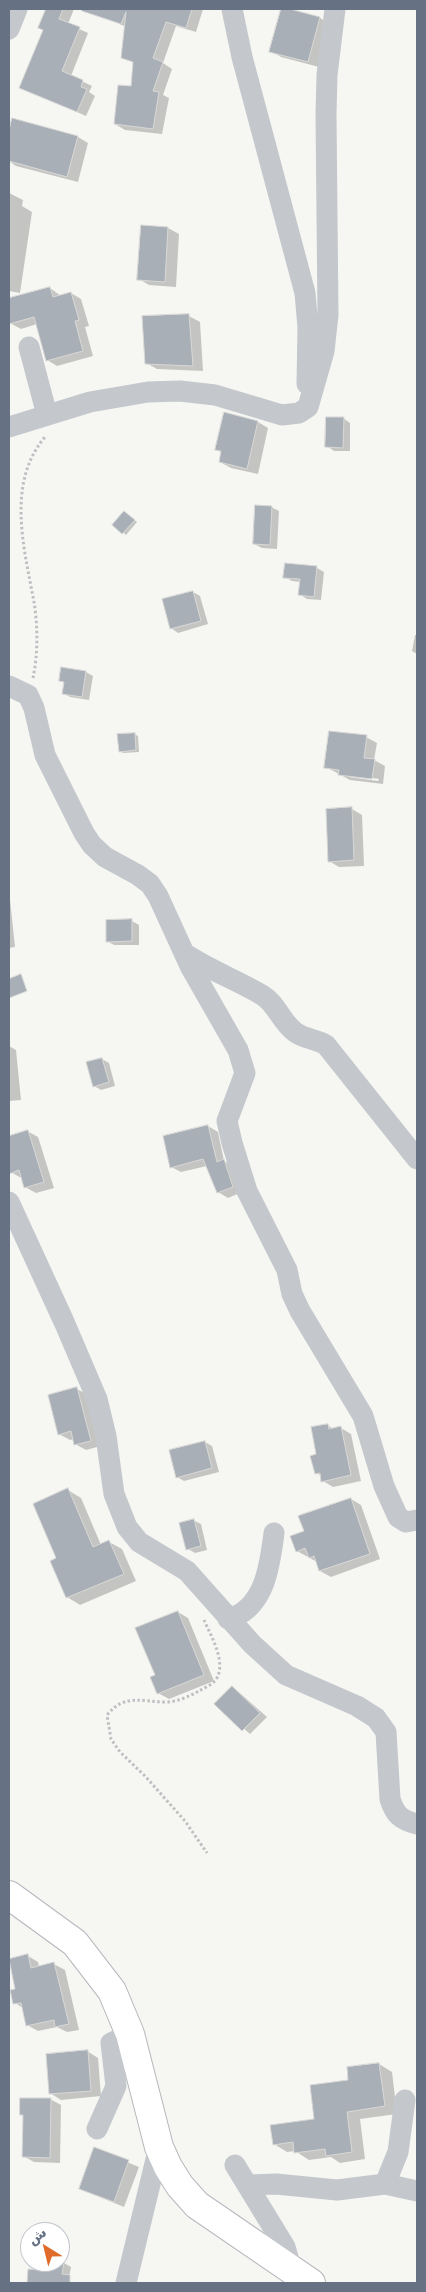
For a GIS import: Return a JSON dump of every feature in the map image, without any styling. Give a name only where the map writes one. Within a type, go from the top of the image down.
[{"type":"main road","points":[[9,1894],[75,1943],[112,1991],[130,2034],[159,2147],[172,2173],[197,2205],[301,2277]]},
{"type":"street","points":[[9,28],[17,9]]},
{"type":"street","points":[[232,9],[242,57],[305,292],[308,327],[308,407]]},
{"type":"street","points":[[9,427],[47,425],[115,396],[180,391],[215,395],[282,415],[299,413],[308,407],[324,351],[328,315],[326,114],[327,75],[335,9]]},
{"type":"street","points":[[30,347],[47,425]]},
{"type":"street","points":[[9,686],[28,695],[34,708],[45,755],[84,833],[92,845],[105,857],[138,875],[150,884],[158,896],[184,953],[242,1061],[245,1073],[227,1121],[239,1170],[247,1191],[287,1270],[292,1294],[300,1311],[363,1416],[378,1470],[398,1517],[406,1522],[417,1520]]},
{"type":"street","points":[[184,953],[212,970],[262,995],[272,1003],[296,1033],[316,1039],[326,1045],[417,1159]]},
{"type":"street","points":[[9,1202],[66,1324],[97,1399],[106,1436],[114,1494],[118,1509],[127,1527],[140,1542],[187,1571],[252,1644],[286,1674],[357,1706],[376,1718],[386,1732],[390,1799],[393,1808],[398,1816],[417,1824]]},
{"type":"street","points":[[228,1619],[247,1611],[260,1591],[271,1562],[274,1533]]},
{"type":"street","points":[[97,2129],[116,2086],[111,2043],[130,2034]]},
{"type":"street","points":[[385,2184],[398,2152],[405,2100]]},
{"type":"street","points":[[126,2283],[159,2147]]},
{"type":"street","points":[[235,2165],[249,2185],[301,2277]]},
{"type":"street","points":[[249,2185],[276,2184],[337,2190],[385,2184],[417,2191]]},
{"type":"path","points":[[28,695],[37,654],[34,603],[28,577],[21,519],[22,490],[34,451],[47,425]]},
{"type":"path","points":[[203,1618],[218,1658],[220,1673],[214,1683],[169,1702],[139,1699],[126,1701],[114,1706],[106,1716],[111,1739],[120,1752],[140,1770],[185,1821],[207,1852]]},
{"type":"building","points":[[46,9],[63,9],[59,19],[80,27],[62,71],[83,80],[81,87],[87,89],[77,112],[19,88],[43,30],[38,28]]},
{"type":"building","points":[[82,9],[192,9],[186,28],[166,22],[153,58],[163,62],[153,91],[159,92],[153,129],[114,124],[118,85],[131,86],[133,62],[121,58],[126,12],[121,24],[82,11]]},
{"type":"building","points":[[281,9],[290,9],[320,17],[308,62],[269,52]]},
{"type":"building","points":[[12,118],[78,136],[67,177],[9,161],[9,131]]},
{"type":"building","points":[[141,225],[168,227],[165,282],[137,280]]},
{"type":"building","points":[[50,287],[53,297],[71,292],[79,320],[75,321],[83,351],[46,361],[34,317],[9,324],[9,298]]},
{"type":"building","points":[[189,314],[193,366],[145,364],[142,316]]},
{"type":"building","points":[[224,412],[258,421],[247,469],[219,462],[221,451],[215,450]]},
{"type":"building","points":[[326,417],[344,417],[343,448],[325,447]]},
{"type":"building","points":[[255,505],[272,506],[270,545],[253,544]]},
{"type":"building","points":[[124,511],[135,520],[122,534],[112,525]]},
{"type":"building","points":[[285,563],[317,566],[314,597],[298,595],[300,579],[283,578]]},
{"type":"building","points":[[193,591],[201,621],[170,629],[162,599]]},
{"type":"building","points":[[61,667],[86,671],[82,697],[62,694],[64,682],[59,681]]},
{"type":"building","points":[[329,731],[367,735],[364,758],[375,759],[372,779],[338,775],[339,770],[324,768]]},
{"type":"building","points":[[135,733],[136,750],[119,752],[117,734]]},
{"type":"building","points":[[352,807],[354,860],[328,862],[326,809]]},
{"type":"building","points":[[132,919],[132,941],[106,942],[106,920]]},
{"type":"building","points":[[21,974],[27,991],[9,998],[9,979]]},
{"type":"building","points":[[102,1058],[109,1082],[93,1087],[86,1062]]},
{"type":"building","points":[[208,1125],[217,1162],[224,1159],[233,1187],[217,1193],[203,1159],[170,1168],[163,1136]]},
{"type":"building","points":[[28,1130],[44,1182],[24,1188],[19,1170],[9,1174],[9,1136]]},
{"type":"building","points":[[77,1387],[91,1441],[74,1445],[71,1431],[58,1435],[48,1395]]},
{"type":"building","points":[[328,1424],[329,1429],[341,1426],[351,1475],[321,1482],[320,1473],[315,1474],[310,1456],[316,1454],[311,1427]]},
{"type":"building","points":[[205,1441],[212,1468],[176,1478],[169,1450]]},
{"type":"building","points":[[68,1488],[93,1547],[109,1540],[124,1574],[66,1598],[50,1561],[56,1558],[33,1504]]},
{"type":"building","points":[[351,1498],[370,1554],[319,1571],[314,1556],[309,1558],[305,1548],[296,1552],[290,1536],[304,1531],[298,1516]]},
{"type":"building","points":[[194,1519],[201,1546],[186,1550],[179,1523]]},
{"type":"building","points":[[178,1611],[204,1675],[157,1694],[150,1677],[155,1675],[135,1628]]},
{"type":"building","points":[[232,1686],[260,1713],[242,1731],[214,1704]]},
{"type":"building","points":[[28,1954],[31,1968],[54,1962],[69,2024],[55,2027],[54,2020],[26,2026],[21,2003],[13,2004],[10,1990],[15,1989],[9,1959]]},
{"type":"building","points":[[88,2050],[91,2091],[49,2094],[46,2054]]},
{"type":"building","points":[[379,2063],[385,2106],[347,2112],[352,2152],[326,2156],[325,2149],[294,2153],[293,2142],[273,2145],[270,2125],[314,2119],[310,2085],[348,2080],[347,2067]]},
{"type":"building","points":[[20,2098],[51,2098],[50,2158],[22,2157],[23,2115],[20,2115]]},
{"type":"building","points":[[94,2147],[129,2160],[114,2202],[79,2189]]},
{"type":"building","points":[[28,2272],[62,2272],[62,2274],[70,2275],[70,2283],[27,2283]]}]
